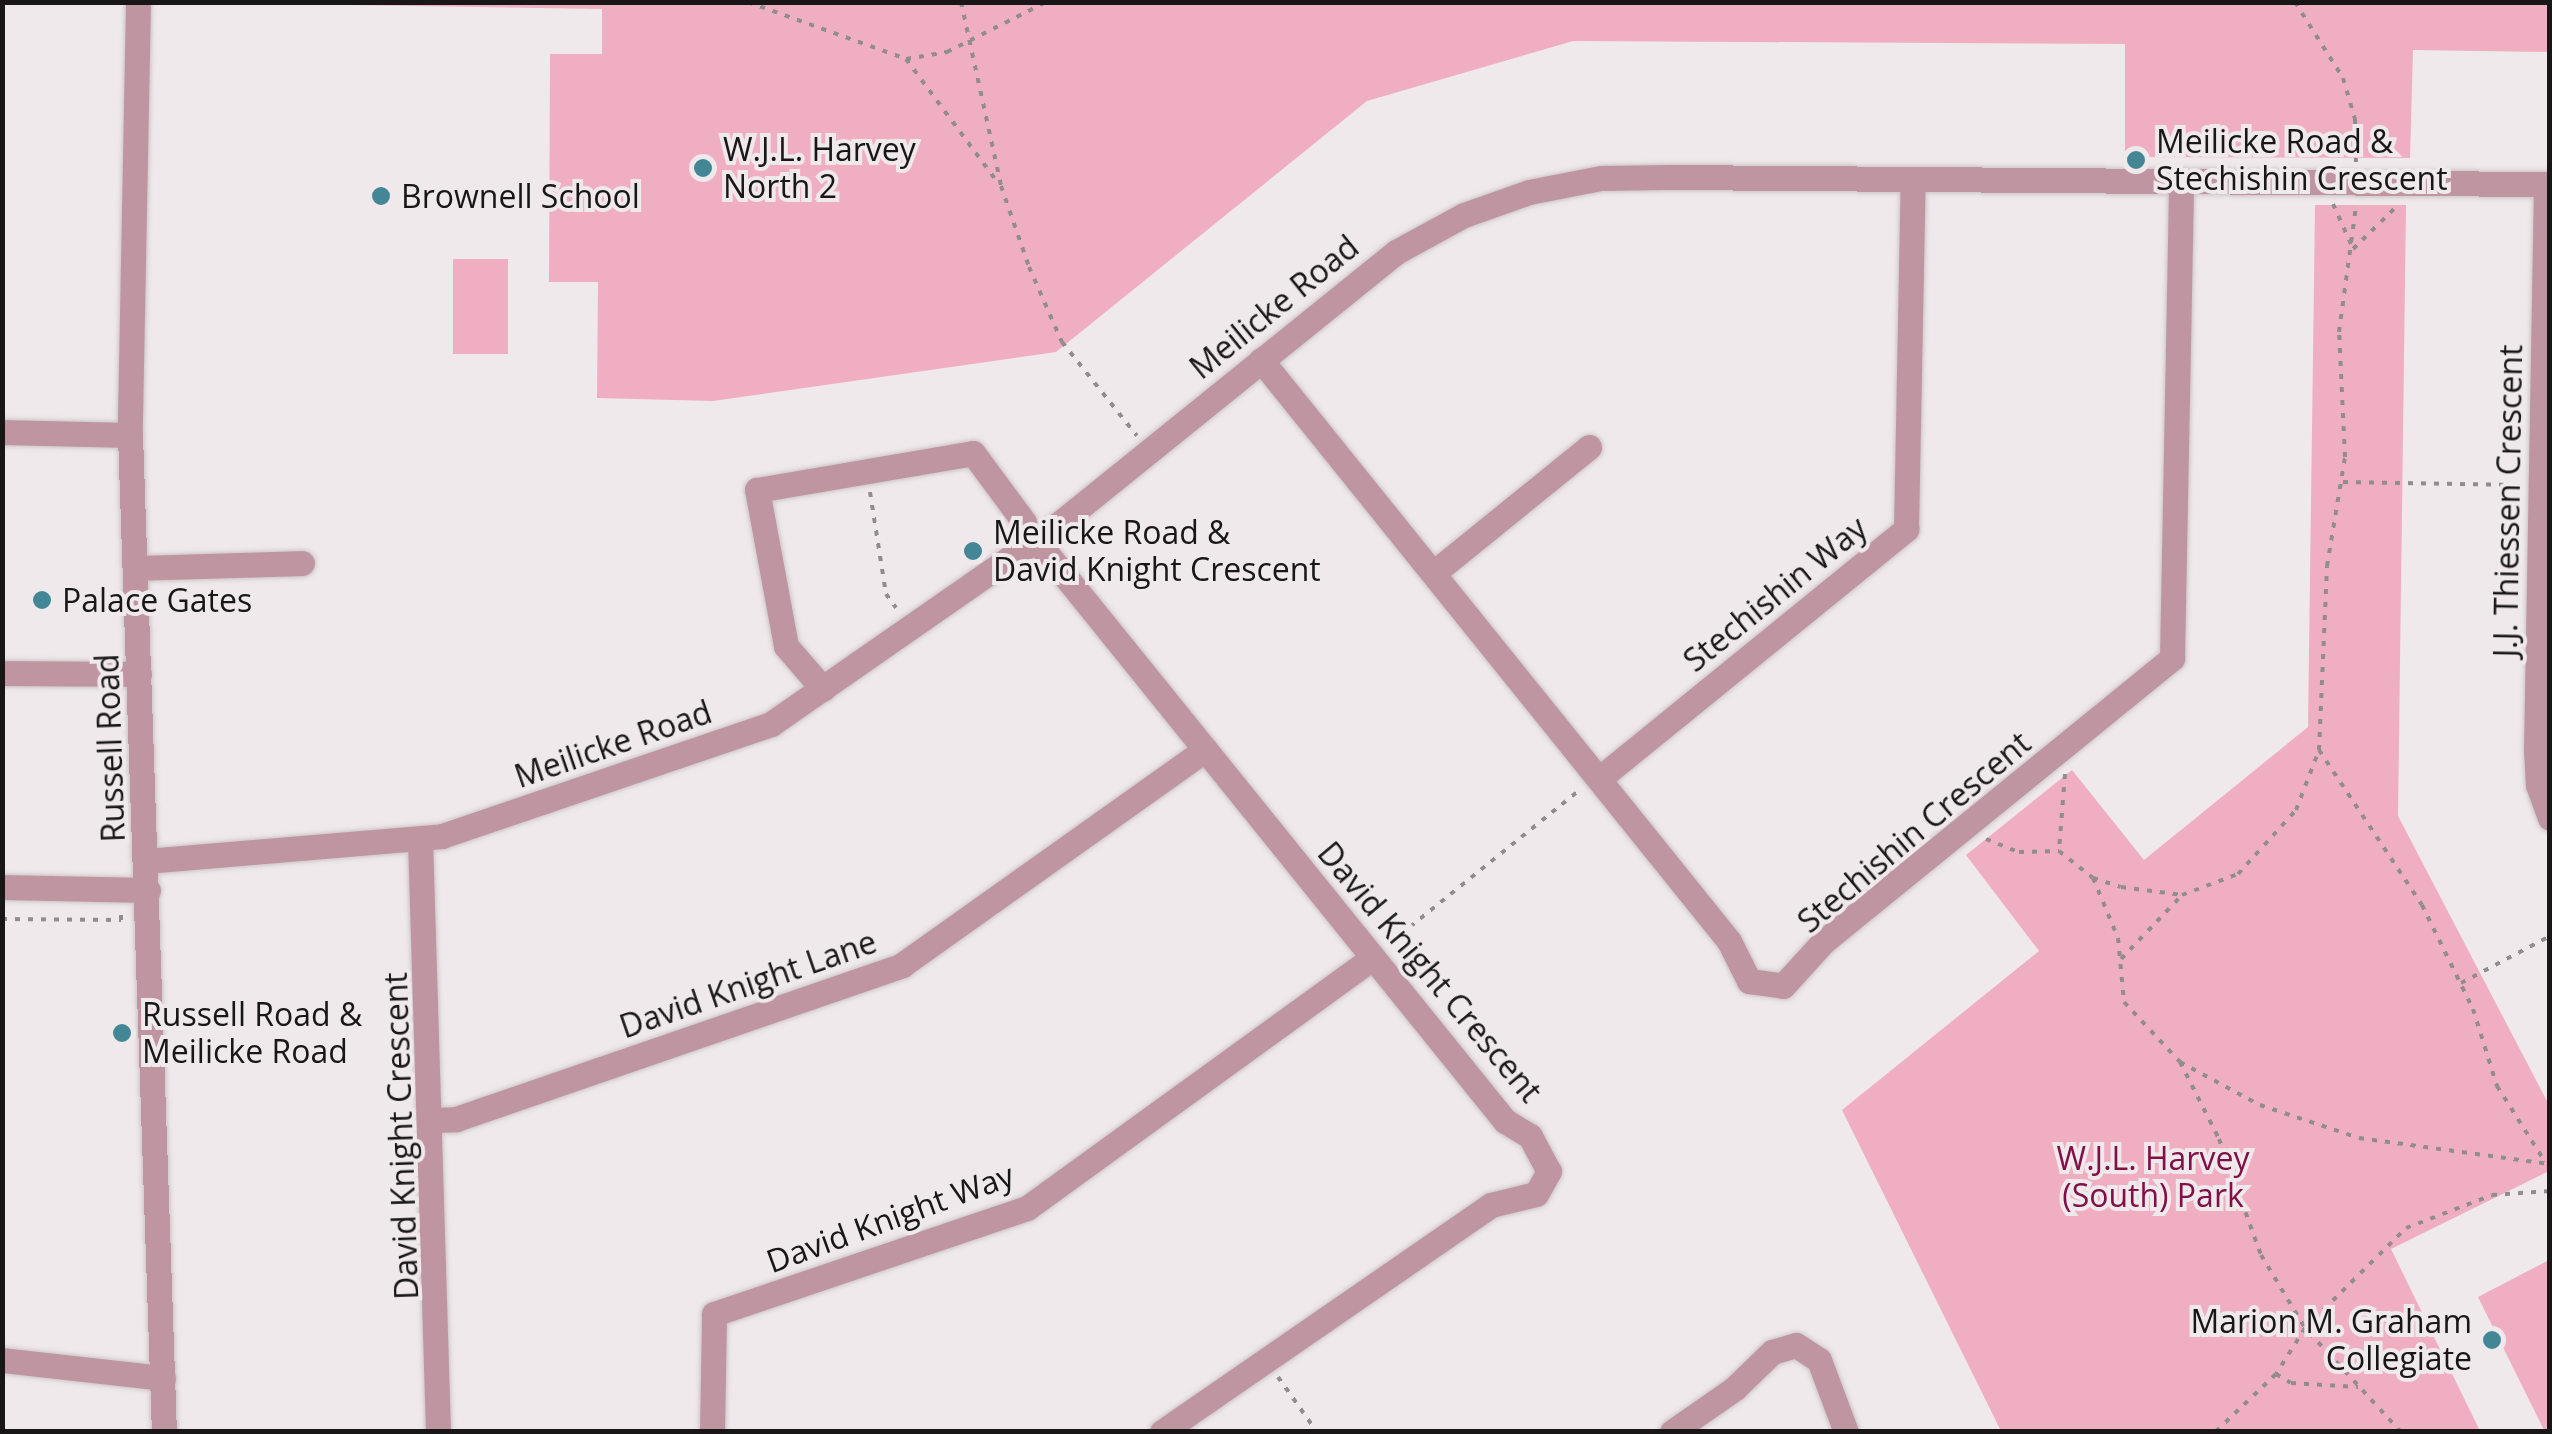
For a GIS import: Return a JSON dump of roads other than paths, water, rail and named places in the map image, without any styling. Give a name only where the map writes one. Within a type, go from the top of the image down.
[{"type":"street","name":"Russell Road","points":[[138,2],[130,435],[149,894],[164,1432]]},
{"type":"street","name":"Meilicke Road","points":[[146,860],[420,839],[771,724],[909,629],[1030,531],[1261,360],[1396,252],[1464,215],[1529,192],[1601,178],[2548,184]]},
{"type":"street","name":"Stechishin Way","points":[[1590,784],[1906,528],[1913,179]]},
{"type":"street","name":"Stechishin Crescent","points":[[1261,360],[1436,572],[1590,784],[1728,941],[1749,981],[1783,986],[1823,942],[2172,658],[2181,180]]},
{"type":"street","name":"J.J. Thiessen Crescent","points":[[2548,184],[2546,455],[2541,486],[2536,749],[2538,786],[2550,818]]},
{"type":"street","points":[[2,432],[130,435]]},
{"type":"street","points":[[1436,572],[1589,447]]},
{"type":"street","name":"David Knight Crescent","points":[[822,688],[786,646],[757,490],[973,453],[1030,531],[1205,750],[1380,952],[1505,1121],[1540,1149],[1549,1172],[1546,1185],[1522,1201],[1492,1205],[1162,1432]]},
{"type":"street","points":[[135,568],[302,562]]},
{"type":"street","points":[[2,673],[140,674]]},
{"type":"street","name":"David Knight Lane","points":[[432,1120],[456,1119],[902,965],[1205,750]]},
{"type":"street","name":"David Knight Crescent","points":[[420,839],[432,1120],[438,1432]]},
{"type":"street","points":[[2,886],[149,894]]},
{"type":"street","name":"David Knight Way","points":[[712,1432],[714,1314],[1027,1208],[1380,952]]},
{"type":"street","points":[[1672,1432],[1735,1388],[1772,1352],[1796,1345],[1819,1360],[1846,1432]]},
{"type":"street","points":[[2,1360],[163,1378]]},
{"type":"place","name":"Meilicke Road & Stechishin Crescent","points":[[2136,160]]},
{"type":"place","name":"W.J.L. Harvey North 2","points":[[703,168]]},
{"type":"place","name":"Brownell School","points":[[381,196]]},
{"type":"place","name":"Meilicke Road & David Knight Crescent","points":[[973,551]]},
{"type":"place","name":"Palace Gates","points":[[42,600]]},
{"type":"place","name":"Russell Road & Meilicke Road","points":[[122,1033]]},
{"type":"place","name":"Marion M. Graham Collegiate","points":[[2492,1340]]},
{"type":"park label","name":"W.J.L. Harvey (South) Park","points":[[2153,1178]]}]
